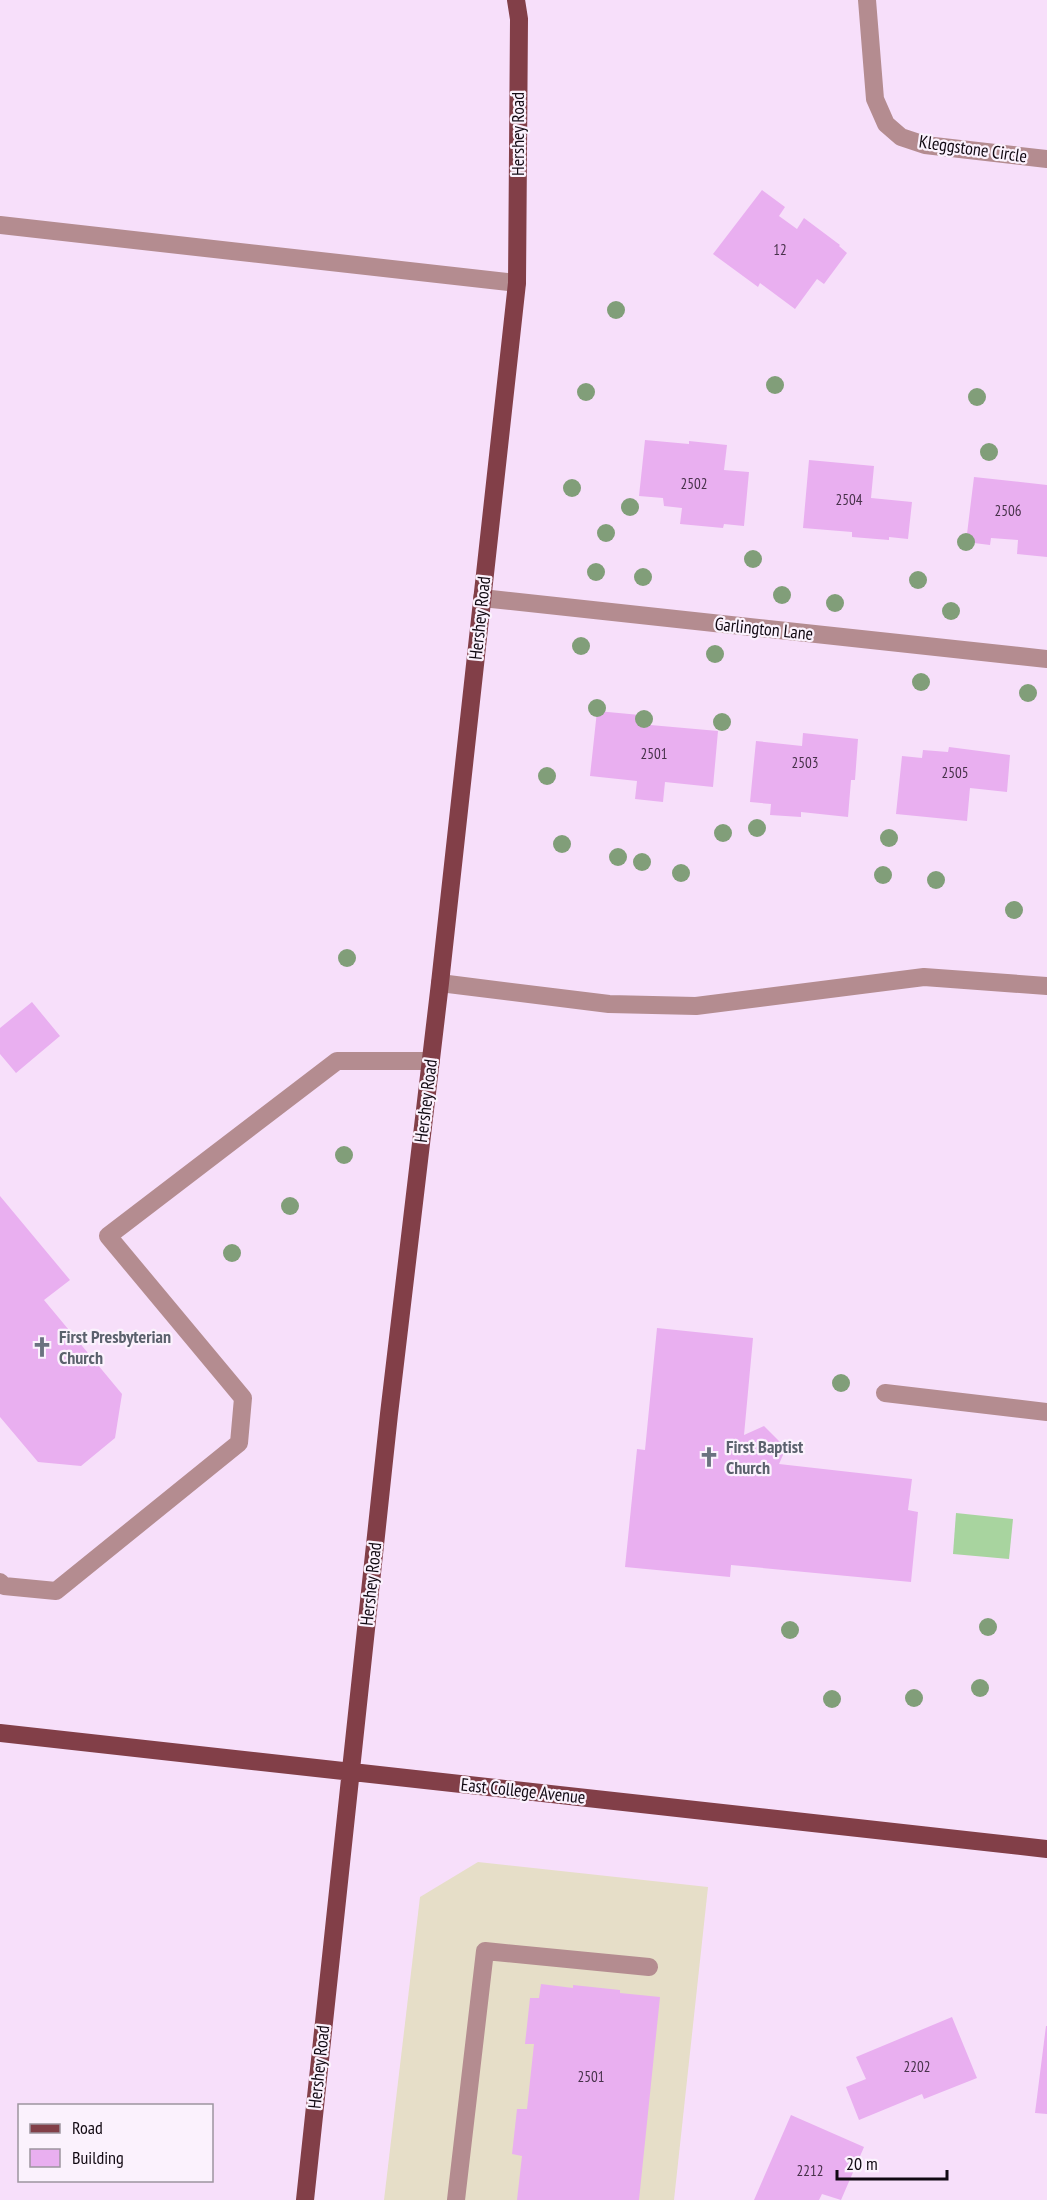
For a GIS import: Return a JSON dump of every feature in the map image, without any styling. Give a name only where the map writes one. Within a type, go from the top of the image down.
[{"type":"main road","name":"Hershey Road","points":[[305,2200],[389,1414],[440,983],[517,283],[519,19],[516,0]]},
{"type":"main road","name":"East College Avenue","points":[[0,1733],[1047,1849]]},
{"type":"street","name":"Kleggstone Circle","points":[[867,0],[875,99],[886,124],[901,137],[925,145],[1047,159]]},
{"type":"street","points":[[0,225],[517,283]]},
{"type":"street","name":"Garlington Lane","points":[[482,598],[1047,658]]},
{"type":"street","points":[[440,983],[609,1004],[696,1006],[924,976],[1047,986]]},
{"type":"street","points":[[0,1582],[4,1586],[56,1591],[239,1443],[243,1398],[108,1236],[337,1061],[431,1061]]},
{"type":"street","points":[[885,1394],[1047,1412]]},
{"type":"street","points":[[456,2200],[485,1951],[649,1967]]},
{"type":"shaded area","points":[[478,1862],[708,1887],[674,2200],[384,2200],[420,1897]]},
{"type":"green space","points":[[956,1513],[1013,1519],[1009,1559],[953,1554]]},
{"type":"building","points":[[762,190],[785,207],[779,216],[797,229],[804,218],[847,253],[824,284],[817,279],[795,309],[760,283],[758,287],[713,254]]},
{"type":"building","points":[[645,440],[727,445],[724,470],[749,472],[744,526],[724,524],[723,528],[680,524],[682,508],[664,506],[663,498],[639,496]]},
{"type":"building","points":[[809,460],[874,466],[871,498],[912,502],[908,539],[852,537],[852,532],[803,528]]},
{"type":"building","points":[[974,477],[1047,485],[1047,557],[1017,554],[1018,540],[991,538],[990,545],[966,542]]},
{"type":"building","points":[[597,711],[640,715],[639,724],[718,731],[713,787],[665,782],[663,802],[635,799],[637,781],[590,776]]},
{"type":"building","points":[[803,733],[858,739],[855,780],[851,780],[848,817],[801,812],[801,817],[770,815],[771,804],[750,802],[756,741],[802,746]]},
{"type":"building","points":[[949,747],[1010,755],[1007,792],[970,788],[967,821],[896,814],[902,756],[922,758],[923,750],[948,752]]},
{"type":"building","points":[[32,1002],[60,1036],[16,1073],[0,1054],[0,1028]]},
{"type":"building","name":"First Presbyterian Church","points":[[0,1196],[70,1280],[44,1300],[122,1394],[115,1438],[81,1466],[38,1462],[0,1417]]},
{"type":"building","name":"First Baptist Church","points":[[657,1328],[753,1338],[744,1435],[764,1426],[786,1448],[779,1464],[912,1479],[908,1510],[918,1512],[911,1582],[731,1565],[730,1577],[625,1567],[637,1449],[645,1450]]},
{"type":"building","points":[[541,1984],[620,1990],[620,1993],[660,1997],[639,2200],[517,2200],[522,2156],[512,2154],[517,2109],[527,2109],[534,2044],[525,2044],[530,1998],[539,1998]]},
{"type":"building","points":[[952,2017],[977,2078],[924,2099],[922,2094],[859,2120],[846,2087],[866,2079],[856,2057]]},
{"type":"building","points":[[1047,2026],[1047,2114],[1035,2113]]},
{"type":"building","points":[[791,2115],[864,2147],[841,2200],[822,2194],[819,2200],[754,2200]]},
{"type":"place","name":"First Presbyterian Church","points":[[42,1347]]},
{"type":"place","name":"First Baptist Church","points":[[709,1457]]}]
